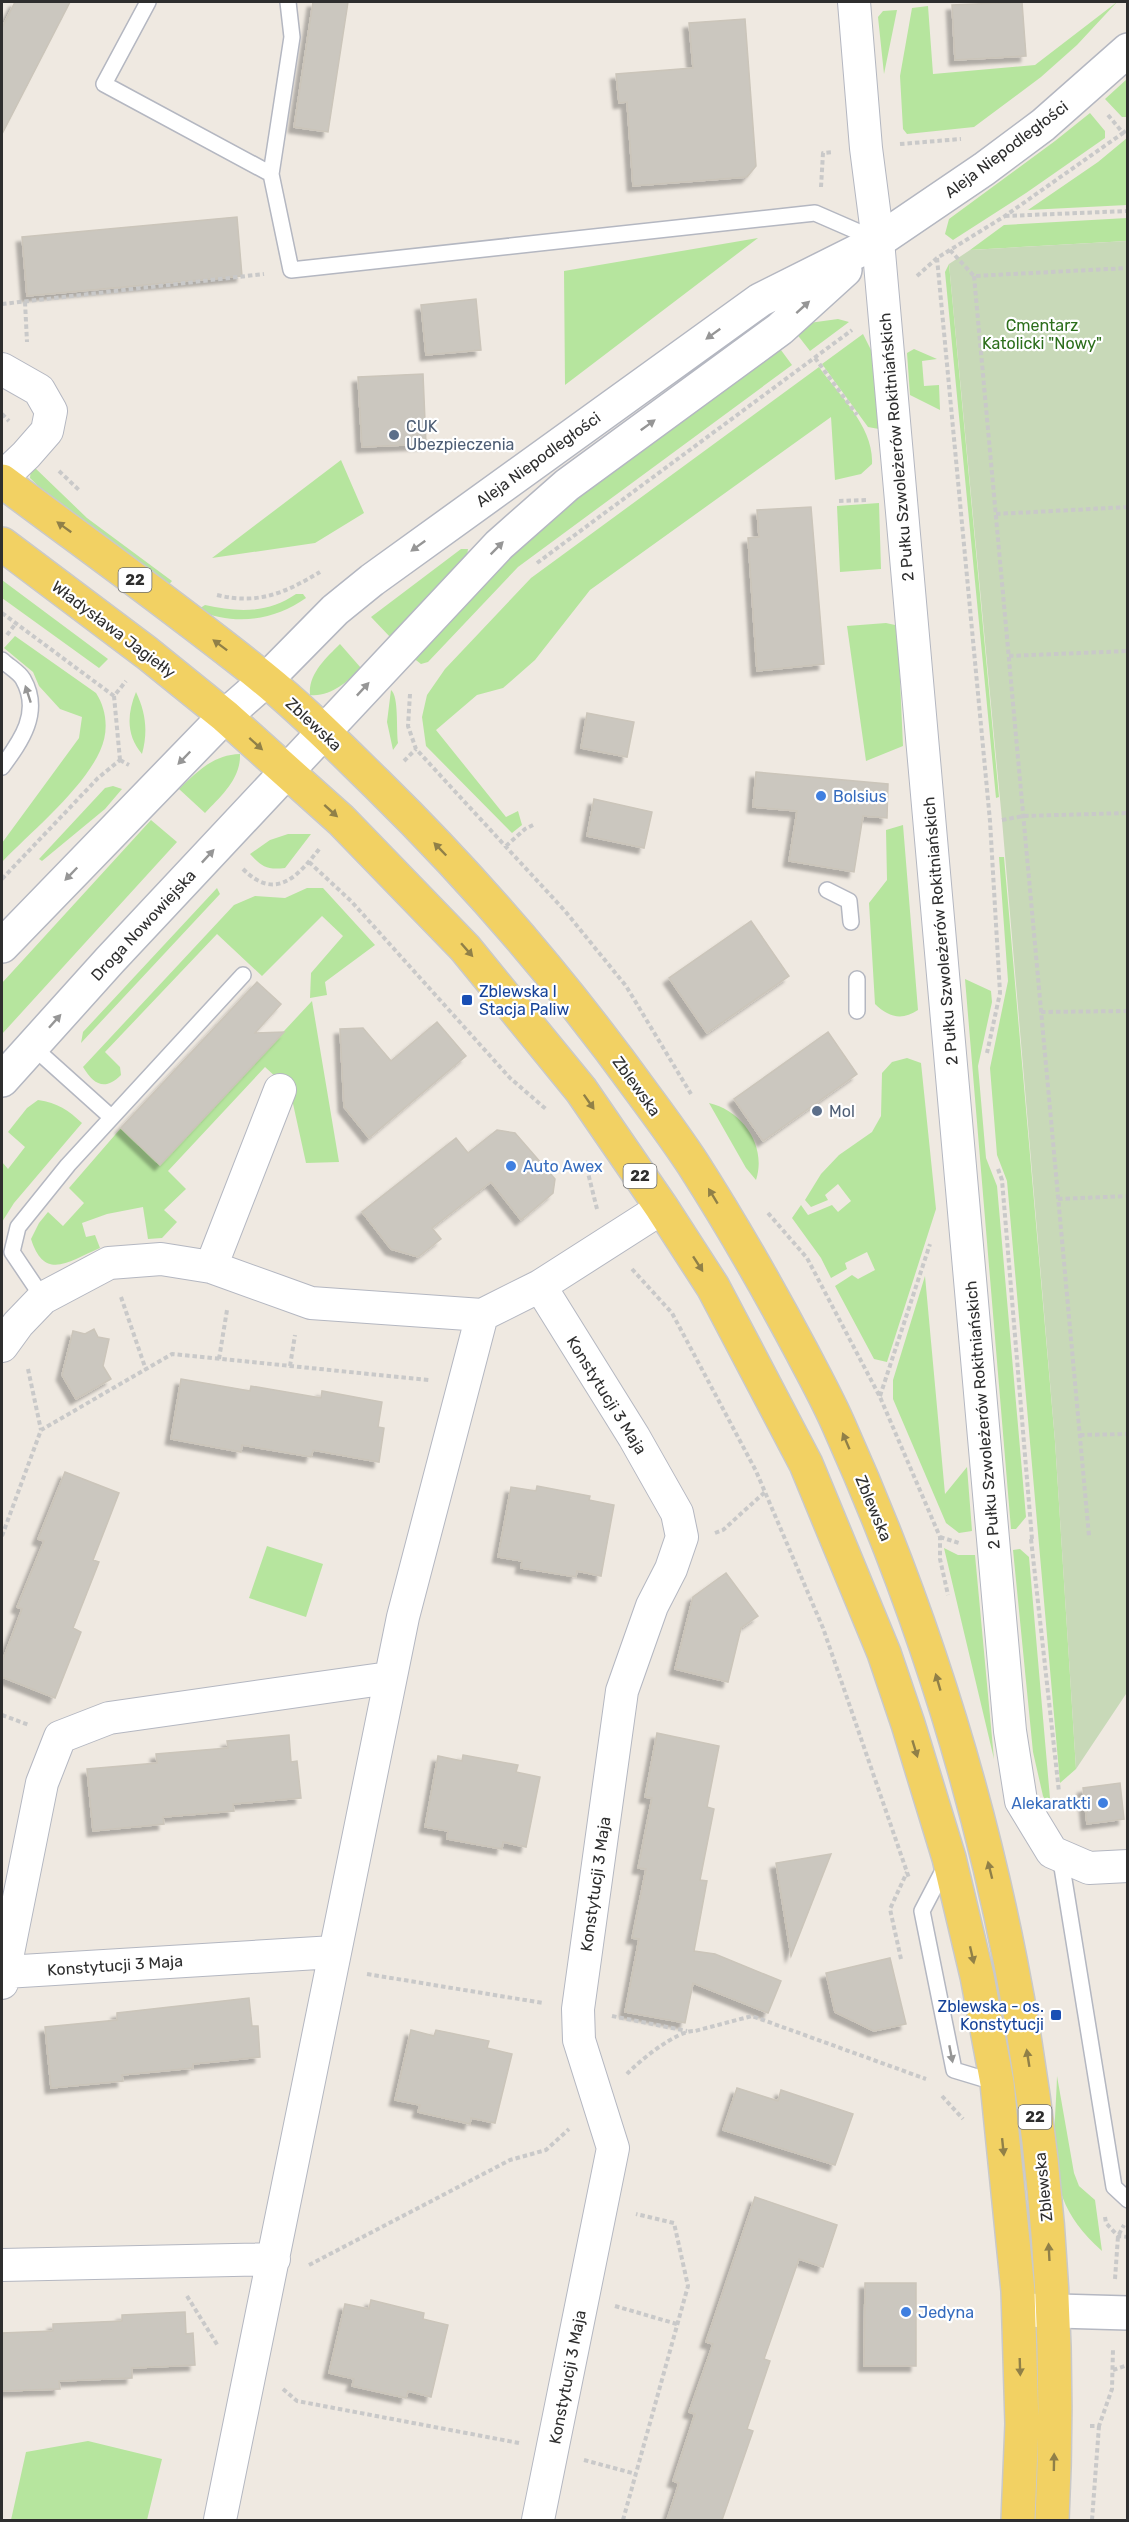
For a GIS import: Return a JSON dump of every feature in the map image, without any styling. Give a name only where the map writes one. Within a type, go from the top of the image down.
[{"type":"main road","name":"22","points":[[2,479],[266,680]]},
{"type":"main road","name":"Władysława Jagiełły","points":[[2,544],[120,632],[225,716]]},
{"type":"main road","name":"Zblewska","points":[[266,680],[323,732],[480,891],[541,961],[610,1048],[690,1160],[770,1292],[838,1422],[886,1536],[930,1653],[973,1802],[1003,1927],[1028,2058],[1043,2180],[1052,2310],[1054,2465],[1052,2520]]},
{"type":"main road","name":"22","points":[[225,716],[341,820],[465,948],[580,1090],[662,1208],[713,1287],[806,1464],[884,1653],[949,1858],[977,1976],[997,2083],[1018,2310],[1022,2424],[1018,2520]]},
{"type":"street","name":"2 Pułku Szwoleżerów Rokitniańskich","points":[[854,2],[866,148],[878,241],[1010,1731],[1021,1801],[1056,1854]]},
{"type":"street","name":"Aleja Niepodległości","points":[[287,772],[499,545],[567,485],[780,328],[878,241],[984,169],[1043,125],[1128,50]]},
{"type":"street","name":"Aleja Niepodległości","points":[[225,716],[266,680],[335,610],[466,511],[760,300],[878,241]]},
{"type":"street","points":[[2,369],[39,390],[51,411],[47,431],[2,479]]},
{"type":"street","points":[[2,946],[225,716]]},
{"type":"street","name":"Droga Nowowiejska","points":[[2,1080],[287,772]]},
{"type":"street","points":[[222,1271],[280,1090]]},
{"type":"street","points":[[10,1335],[43,1298],[109,1263],[160,1259],[222,1271],[311,1303],[482,1315],[540,1286],[662,1208]]},
{"type":"street","name":"Konstytucji 3 Maja","points":[[538,2520],[613,2148],[579,2040],[578,2009],[622,1691],[652,1606],[671,1569],[682,1537],[676,1513],[634,1437],[540,1286]]},
{"type":"street","points":[[220,2520],[254,2360],[389,1678],[482,1315]]},
{"type":"street","name":"Konstytucji 3 Maja","points":[[332,1960],[3,1978],[42,1783],[60,1737],[109,1718],[389,1678]]},
{"type":"street","points":[[1056,1854],[1089,1868],[1128,1866]]},
{"type":"street","points":[[2,2265],[274,2259]]},
{"type":"street","points":[[1018,2310],[1128,2313]]},
{"type":"lane","points":[[148,2],[104,84],[271,174]]},
{"type":"lane","points":[[288,2],[292,37],[271,174],[291,270],[815,213],[878,241]]},
{"type":"lane","points":[[2,660],[23,678],[33,708],[23,737],[2,767]]},
{"type":"lane","points":[[827,890],[849,901],[851,922]]},
{"type":"lane","points":[[43,1298],[12,1252],[18,1227],[68,1165],[243,975]]},
{"type":"lane","points":[[857,979],[857,1011]]},
{"type":"lane","points":[[32,1046],[111,1117]]},
{"type":"lane","points":[[1056,1854],[1114,2187],[1128,2200]]},
{"type":"path","points":[[533,566],[883,306],[936,258],[1005,216],[1123,133]]},
{"type":"path","points":[[1005,216],[1128,211]]},
{"type":"path","points":[[950,250],[974,276],[1089,1536]]},
{"type":"path","points":[[936,258],[990,821],[1000,993],[986,1058]]},
{"type":"path","points":[[974,276],[1128,268]]},
{"type":"path","points":[[2,304],[291,270]]},
{"type":"path","points":[[839,501],[871,500]]},
{"type":"path","points":[[996,514],[1128,507]]},
{"type":"path","points":[[212,594],[232,598],[266,598],[310,578]]},
{"type":"path","points":[[2,613],[114,696]]},
{"type":"path","points":[[1009,656],[1128,651]]},
{"type":"path","points":[[2,879],[98,778],[120,760],[114,696],[129,677]]},
{"type":"path","points":[[399,765],[417,749],[408,726],[410,689]]},
{"type":"path","points":[[1002,820],[1023,816],[1128,813]]},
{"type":"path","points":[[506,846],[525,829],[535,824]]},
{"type":"path","points":[[248,875],[261,882],[280,885],[296,877],[309,862],[351,901],[510,1078],[552,1116]]},
{"type":"path","points":[[1041,1012],[1128,1011]]},
{"type":"path","points":[[582,1151],[601,1226],[609,1242],[672,1313],[765,1492],[823,1628],[907,1871]]},
{"type":"path","points":[[996,1164],[1002,1180],[1032,1539]]},
{"type":"path","points":[[1058,1199],[1128,1196]]},
{"type":"path","points":[[109,1263],[146,1370]]},
{"type":"path","points":[[219,1359],[222,1271]]},
{"type":"path","points":[[2,1536],[41,1430],[10,1335]]},
{"type":"path","points":[[41,1430],[172,1354],[465,1384]]},
{"type":"path","points":[[1080,1435],[1128,1434]]},
{"type":"path","points":[[706,1537],[723,1530],[765,1492]]},
{"type":"path","points":[[332,1960],[688,2031],[752,2016],[927,2079]]},
{"type":"path","points":[[510,2160],[546,2150],[635,2066],[688,2031]]},
{"type":"path","points":[[600,2207],[674,2223],[688,2286],[623,2520]]},
{"type":"path","points":[[1118,2236],[1126,2222]]},
{"type":"path","points":[[183,2289],[247,2392]]},
{"type":"path","points":[[622,2308],[677,2324]]},
{"type":"path","points":[[254,2360],[297,2402],[470,2432],[636,2474]]},
{"type":"path","points":[[1113,2370],[1128,2365]]},
{"type":"path","points":[[1092,2520],[1099,2426]]},
{"type":"green space","points":[[1117,2],[1077,45],[1041,77],[974,127],[907,134],[903,129],[900,76],[912,8],[928,6],[933,74],[1035,65]]},
{"type":"green space","points":[[897,10],[884,74],[878,17],[883,11]]},
{"type":"green space","points":[[1127,79],[1127,117],[1122,117],[1105,99]]},
{"type":"green space","points":[[1090,113],[1105,131],[1105,138],[953,240],[945,234],[949,219]]},
{"type":"green space","points":[[1127,138],[1127,205],[1028,210],[1098,162]]},
{"type":"green space","points":[[1127,218],[1127,241],[970,250],[1004,225]]},
{"type":"green space","points":[[758,238],[565,385],[564,271]]},
{"type":"green space","name":"Cmentarz Katolicki \"Nowy\"","points":[[1127,241],[1128,1691],[1076,1769],[1055,1441],[1002,820],[949,264],[970,250]]},
{"type":"green space","points":[[949,264],[999,797],[996,798],[945,272]]},
{"type":"green space","points":[[838,319],[849,322],[810,351],[796,333],[809,323]]},
{"type":"green space","points":[[863,334],[871,350],[879,429],[868,427],[822,364]]},
{"type":"green space","points":[[778,346],[792,365],[518,567],[428,662],[421,664],[412,657],[503,560],[553,514]]},
{"type":"green space","points":[[914,349],[937,359],[922,361],[924,386],[939,385],[940,410],[910,395],[907,353]]},
{"type":"green space","points":[[819,367],[861,424],[871,450],[872,464],[861,474],[835,480],[831,417],[590,590],[535,660],[503,688],[477,695],[436,730],[506,817],[518,811],[522,825],[512,833],[426,746],[422,717],[427,695],[445,669],[531,578]]},
{"type":"green space","points":[[341,460],[364,513],[315,543],[212,558]]},
{"type":"green space","points":[[33,466],[87,518],[172,581],[166,588],[62,509],[30,478]]},
{"type":"green space","points":[[879,503],[881,569],[840,572],[837,506]]},
{"type":"green space","points":[[461,549],[468,549],[467,556],[391,638],[371,617]]},
{"type":"green space","points":[[2,580],[108,659],[99,668],[2,598]]},
{"type":"green space","points":[[296,594],[303,594],[306,598],[280,612],[253,619],[225,618],[197,610],[205,605],[252,610],[285,601]]},
{"type":"green space","points":[[886,623],[895,625],[898,636],[903,746],[866,761],[847,626]]},
{"type":"green space","points":[[15,636],[96,693],[103,707],[106,729],[100,751],[82,780],[56,810],[2,862],[2,843],[79,738],[82,717],[60,709],[39,686],[33,672],[4,648]]},
{"type":"green space","points":[[340,644],[361,668],[332,691],[310,695],[315,673]]},
{"type":"green space","points":[[391,690],[394,693],[396,706],[398,743],[393,750],[387,722]]},
{"type":"green space","points":[[136,692],[145,723],[142,754],[133,739],[130,724],[131,708]]},
{"type":"green space","points":[[240,754],[234,779],[205,813],[179,789],[214,761]]},
{"type":"green space","points":[[113,786],[122,789],[105,809],[42,861],[39,859],[105,788]]},
{"type":"green space","points":[[151,820],[177,842],[2,1034],[2,983]]},
{"type":"green space","points":[[903,825],[918,1010],[906,1016],[895,1016],[875,1004],[869,903],[887,880],[886,830]]},
{"type":"green space","points":[[288,834],[311,834],[285,868],[265,867],[250,854],[270,840]]},
{"type":"green space","points":[[999,857],[1004,857],[1055,1441],[1076,1769],[1060,1783],[1007,1181],[997,1155],[990,1068],[1008,981]]},
{"type":"green space","points":[[217,888],[220,894],[81,1043],[83,1032]]},
{"type":"green space","points":[[307,888],[323,888],[375,945],[325,982],[327,995],[310,998],[311,973],[343,936],[322,916],[262,976],[217,934],[105,1052],[120,1067],[121,1075],[105,1084],[100,1084],[91,1078],[83,1067],[234,905],[255,896],[285,898]]},
{"type":"green space","points":[[965,979],[991,991],[992,1002],[978,1066],[986,1158],[997,1186],[1026,1517],[1016,1529],[1011,1529]]},
{"type":"green space","points":[[312,1001],[339,1162],[306,1163],[290,1090],[265,1067],[168,1171],[186,1189],[164,1210],[177,1222],[162,1238],[148,1239],[143,1207],[107,1214],[82,1223],[86,1237],[95,1235],[100,1248],[69,1262],[51,1264],[43,1261],[31,1239],[39,1223],[48,1212],[63,1226],[84,1203],[69,1188],[121,1128],[160,1164]]},
{"type":"green space","points":[[907,1058],[921,1063],[936,1209],[887,1362],[874,1359],[835,1286],[852,1275],[858,1279],[875,1270],[867,1252],[845,1263],[847,1269],[831,1278],[821,1258],[792,1218],[801,1205],[808,1215],[832,1205],[838,1212],[851,1201],[838,1184],[825,1195],[828,1200],[811,1207],[805,1200],[821,1174],[839,1155],[872,1132],[881,1116],[882,1073],[892,1062]]},
{"type":"green space","points":[[38,1100],[62,1108],[82,1123],[14,1203],[2,1222],[2,1162],[8,1169],[25,1147],[8,1132],[27,1108]]},
{"type":"green space","points":[[709,1103],[732,1114],[749,1132],[758,1155],[759,1167],[756,1180],[746,1168]]},
{"type":"green space","points":[[925,1276],[945,1494],[967,1467],[972,1531],[959,1533],[946,1523],[893,1399],[893,1380]]},
{"type":"green space","points":[[267,1546],[323,1564],[306,1617],[249,1598]]},
{"type":"green space","points":[[944,1548],[958,1555],[975,1555],[994,1759]]},
{"type":"green space","points":[[1020,1549],[1029,1557],[1051,1810],[1043,1796],[1033,1752],[1013,1550]]},
{"type":"green space","points":[[1057,2076],[1074,2173],[1079,2186],[1095,2200],[1102,2251],[1082,2231],[1060,2191],[1054,2149]]},
{"type":"green space","points":[[88,2441],[162,2459],[147,2520],[11,2520],[26,2452]]},
{"type":"building","points":[[15,2],[70,2],[2,134],[2,28]]},
{"type":"building","points":[[313,2],[348,2],[328,132],[294,127]]},
{"type":"building","points":[[1022,2],[1026,56],[955,60],[952,5]]},
{"type":"building","points":[[745,19],[756,166],[747,177],[633,186],[627,102],[619,103],[616,74],[693,68],[689,23]]},
{"type":"building","points":[[237,217],[242,276],[27,296],[22,237]]},
{"type":"building","points":[[476,299],[481,350],[426,355],[421,305]]},
{"type":"building","points":[[423,374],[426,444],[362,447],[358,377]]},
{"type":"building","points":[[811,507],[824,664],[757,671],[748,538],[759,537],[757,510]]},
{"type":"building","points":[[587,713],[634,722],[627,757],[581,748]]},
{"type":"building","points":[[756,772],[888,784],[887,818],[863,816],[854,872],[789,861],[797,811],[753,807]]},
{"type":"building","points":[[594,799],[652,812],[644,848],[587,836]]},
{"type":"building","points":[[751,921],[789,976],[707,1033],[669,978]]},
{"type":"building","points":[[257,982],[281,1004],[255,1033],[284,1032],[160,1165],[121,1128]]},
{"type":"building","points":[[437,1022],[466,1056],[369,1138],[344,1107],[340,1029],[363,1028],[391,1061]]},
{"type":"building","points":[[828,1032],[857,1074],[763,1141],[734,1099]]},
{"type":"building","points":[[497,1130],[515,1133],[555,1179],[553,1193],[521,1220],[491,1182],[432,1228],[441,1239],[418,1257],[391,1249],[362,1212],[456,1138],[468,1153]]},
{"type":"building","points":[[94,1329],[98,1337],[109,1339],[103,1366],[111,1379],[76,1399],[62,1375],[73,1331],[85,1334]]},
{"type":"building","points":[[181,1379],[250,1391],[251,1386],[321,1398],[322,1391],[382,1402],[378,1427],[384,1428],[379,1462],[313,1450],[311,1457],[242,1445],[241,1452],[171,1439]]},
{"type":"building","points":[[65,1472],[119,1493],[93,1560],[99,1562],[73,1628],[81,1632],[55,1698],[2,1677],[2,1662],[22,1609],[17,1607],[44,1541],[38,1539]]},
{"type":"building","points":[[537,1486],[590,1496],[589,1500],[614,1505],[601,1576],[577,1571],[576,1577],[521,1568],[522,1561],[498,1557],[511,1487],[536,1491]]},
{"type":"building","points":[[726,1573],[758,1616],[741,1628],[728,1682],[675,1669],[693,1597]]},
{"type":"building","points":[[657,1733],[719,1746],[707,1807],[714,1809],[700,1880],[707,1881],[694,1951],[715,1954],[781,1981],[768,2013],[693,1983],[685,2023],[625,2012],[639,1939],[632,1938],[646,1869],[638,1868],[652,1798],[645,1797]]},
{"type":"building","points":[[289,1735],[291,1762],[297,1761],[301,1798],[233,1804],[234,1811],[163,1817],[164,1824],[93,1831],[87,1769],[157,1763],[156,1754],[228,1748],[227,1741]]},
{"type":"building","points":[[463,1755],[518,1765],[516,1772],[540,1777],[526,1847],[503,1842],[502,1849],[447,1839],[448,1831],[425,1827],[438,1756],[462,1761]]},
{"type":"building","name":"Alekaratkti","points":[[1120,1783],[1124,1819],[1087,1824],[1083,1788]]},
{"type":"building","points":[[831,1854],[791,1956],[776,1863]]},
{"type":"building","points":[[890,1958],[906,2024],[874,2031],[835,2012],[826,1973]]},
{"type":"building","points":[[249,1998],[252,2026],[258,2026],[260,2057],[193,2064],[193,2068],[122,2075],[123,2081],[51,2088],[45,2027],[117,2020],[117,2013]]},
{"type":"building","points":[[411,2030],[434,2036],[436,2030],[489,2041],[487,2048],[512,2054],[495,2123],[471,2118],[470,2124],[418,2112],[420,2105],[395,2100]]},
{"type":"building","points":[[737,2088],[778,2101],[781,2090],[853,2114],[835,2165],[723,2130]]},
{"type":"building","points":[[755,2197],[837,2225],[823,2267],[799,2259],[764,2359],[770,2361],[747,2429],[753,2431],[722,2520],[667,2520],[679,2483],[673,2481],[695,2414],[689,2412],[713,2344],[706,2342]]},
{"type":"building","points":[[865,2283],[916,2283],[916,2366],[864,2366]]},
{"type":"building","points":[[371,2300],[424,2313],[423,2319],[448,2325],[431,2397],[408,2391],[406,2398],[352,2386],[354,2379],[329,2373],[345,2304],[369,2309]]},
{"type":"building","points":[[185,2312],[186,2334],[193,2333],[195,2365],[132,2368],[132,2378],[59,2381],[60,2389],[2,2391],[2,2333],[53,2331],[53,2324],[122,2321],[122,2315]]},
{"type":"place","name":"CUK Ubezpieczenia","points":[[394,435]]},
{"type":"place","name":"Bolsius","points":[[821,796]]},
{"type":"place","name":"Zblewska I Stacja Paliw","points":[[467,1000]]},
{"type":"place","name":"Mol","points":[[817,1111]]},
{"type":"place","name":"Auto Awex","points":[[511,1166]]},
{"type":"place","name":"Alekaratkti","points":[[1103,1803]]},
{"type":"place","name":"Zblewska - os. Konstytucji","points":[[1056,2015]]},
{"type":"place","name":"Jedyna","points":[[906,2312]]}]
